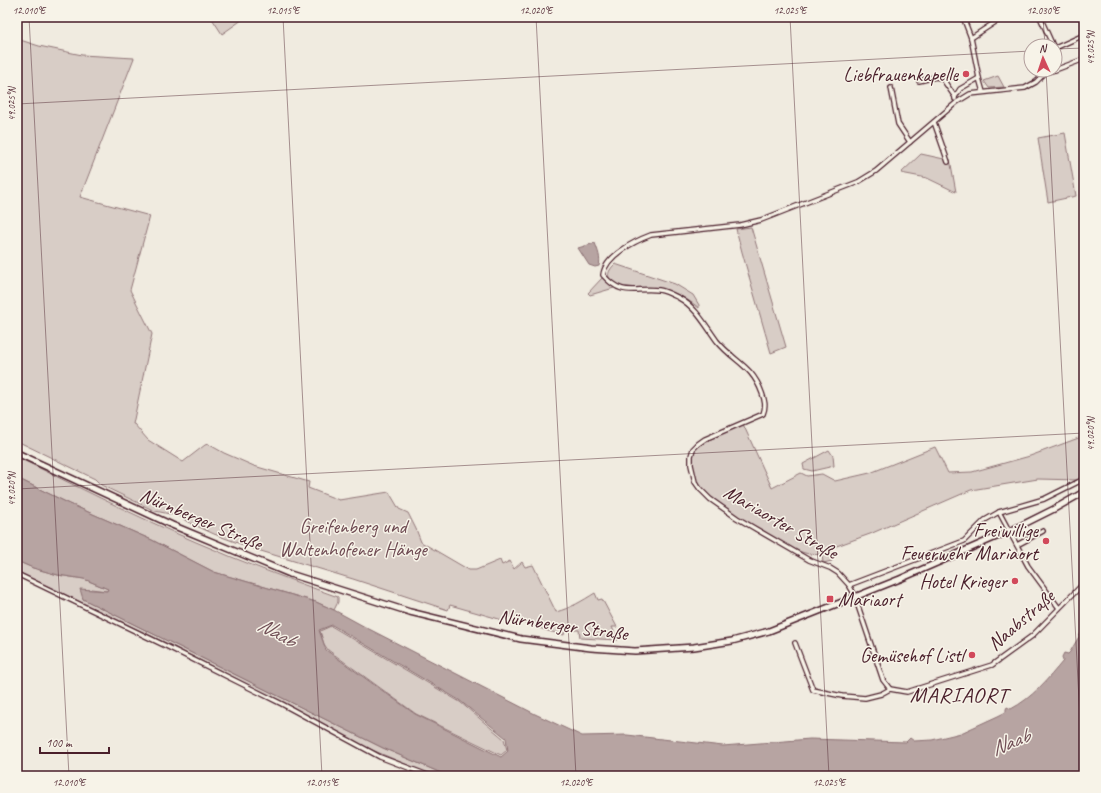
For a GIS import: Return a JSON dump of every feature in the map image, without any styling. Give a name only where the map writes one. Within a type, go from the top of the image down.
[{"type":"main road","name":"Nürnberger Straße","points":[[17,452],[172,525],[290,574],[410,612],[514,638],[591,648],[635,650],[694,647],[732,641],[769,631],[880,587],[1010,531],[1084,492]]},
{"type":"street","points":[[963,17],[971,38],[983,92]]},
{"type":"street","points":[[971,38],[1003,17]]},
{"type":"street","points":[[1040,17],[1049,38]]},
{"type":"street","points":[[1063,44],[1084,35]]},
{"type":"street","points":[[1063,67],[1084,59]]},
{"type":"street","points":[[919,81],[935,77],[942,78],[957,102]]},
{"type":"street","points":[[954,97],[960,89],[979,78]]},
{"type":"street","points":[[891,88],[898,124],[910,142],[957,102],[970,94],[1025,88],[1036,82],[1040,78]]},
{"type":"street","points":[[934,122],[948,162]]},
{"type":"street","name":"Mariaorter Straße","points":[[849,584],[838,573],[830,568],[809,560],[737,518],[710,499],[700,489],[695,482],[691,465],[693,449],[705,439],[763,414],[765,402],[758,383],[748,369],[724,348],[691,307],[681,299],[668,292],[660,290],[628,290],[619,288],[608,281],[603,275],[604,270],[619,253],[627,246],[638,240],[651,235],[734,226],[761,220],[858,182],[876,171],[910,142]]},
{"type":"street","points":[[853,592],[849,584],[964,541],[985,520],[999,512],[1044,499],[1084,480]]},
{"type":"street","points":[[999,512],[1028,566],[1059,608]]},
{"type":"street","points":[[1017,545],[1043,531]]},
{"type":"street","points":[[17,574],[240,682],[380,757],[430,776]]},
{"type":"street","name":"Naabstraße","points":[[795,643],[813,690],[842,696],[865,698],[879,695],[890,689],[907,692],[992,665],[1032,636],[1084,583]]},
{"type":"street","points":[[857,603],[883,680],[890,689]]},
{"type":"green space","points":[[211,17],[246,17],[222,34]]},
{"type":"green space","name":"Greifenberg und Waltenhofener Hänge","points":[[17,39],[39,46],[82,55],[134,58],[80,197],[150,216],[130,290],[152,334],[133,424],[148,440],[183,462],[208,444],[224,453],[254,466],[309,482],[308,488],[339,500],[389,492],[399,509],[408,513],[421,542],[469,570],[476,570],[500,560],[502,565],[510,561],[514,569],[522,562],[525,567],[533,565],[556,612],[572,606],[595,593],[598,600],[602,599],[617,627],[612,627],[618,640],[580,638],[579,630],[565,630],[564,635],[525,623],[513,623],[450,605],[448,610],[251,548],[214,534],[186,521],[180,516],[155,511],[101,485],[95,479],[17,441]]},
{"type":"green space","points":[[998,76],[1004,87],[989,88],[984,81]]},
{"type":"green space","points":[[1065,133],[1076,196],[1048,202],[1038,138]]},
{"type":"green space","points":[[921,154],[950,159],[956,192],[927,178],[901,173]]},
{"type":"green space","points":[[751,227],[786,347],[771,353],[736,229]]},
{"type":"green space","points":[[615,264],[675,284],[693,295],[699,305],[699,308],[682,297],[663,289],[630,289],[618,286],[612,282],[609,277],[610,270]]},
{"type":"green space","points":[[603,277],[614,288],[590,295],[588,293]]},
{"type":"green space","points":[[743,424],[772,488],[801,473],[807,476],[822,474],[835,481],[870,473],[935,447],[948,473],[972,472],[1030,456],[1084,436],[1084,477],[1078,480],[1038,479],[971,490],[870,534],[831,548],[832,561],[823,563],[822,554],[807,554],[792,548],[736,516],[708,495],[696,480],[693,472],[693,459],[694,450],[698,445]]},
{"type":"green space","points":[[829,450],[833,456],[834,466],[812,471],[804,469],[803,464]]},
{"type":"green space","points":[[17,457],[173,532],[248,564],[338,597],[338,602],[334,610],[316,602],[214,572],[152,540],[70,504],[17,478]]},
{"type":"green space","points":[[17,561],[33,568],[58,575],[84,579],[108,589],[107,591],[91,589],[83,599],[383,748],[448,776],[437,776],[419,770],[363,746],[298,710],[170,645],[18,572]]},
{"type":"green space","points":[[331,626],[460,702],[504,739],[507,750],[501,755],[416,714],[328,650],[324,644],[320,631]]},
{"type":"water","points":[[595,243],[600,260],[599,266],[595,267],[589,265],[578,248]]},
{"type":"water","name":"Naab","points":[[17,478],[70,504],[152,540],[214,572],[316,602],[334,610],[535,714],[582,736],[627,735],[723,746],[810,739],[906,742],[910,738],[914,741],[932,740],[961,733],[1006,712],[1007,707],[1011,709],[1019,705],[1033,694],[1063,661],[1062,657],[1064,653],[1068,654],[1070,652],[1084,628],[1084,775],[448,776],[383,748],[83,599],[80,589],[107,591],[108,589],[84,579],[58,575],[33,568],[17,561]],"holes":[[[332,625],[459,700],[506,738],[508,751],[501,757],[415,714],[326,650],[319,630]]]},
{"type":"place","name":"Liebfrauenkapelle","points":[[966,74]]},
{"type":"place","name":"Freiwillige Feuerwehr Mariaort","points":[[1046,541]]},
{"type":"place","name":"Hotel Krieger","points":[[1015,581]]},
{"type":"place","name":"Mariaort","points":[[830,599]]},
{"type":"place","name":"Gemüsehof Listl","points":[[972,655]]},
{"type":"district","name":"MARIAORT","points":[[959,695]]}]
